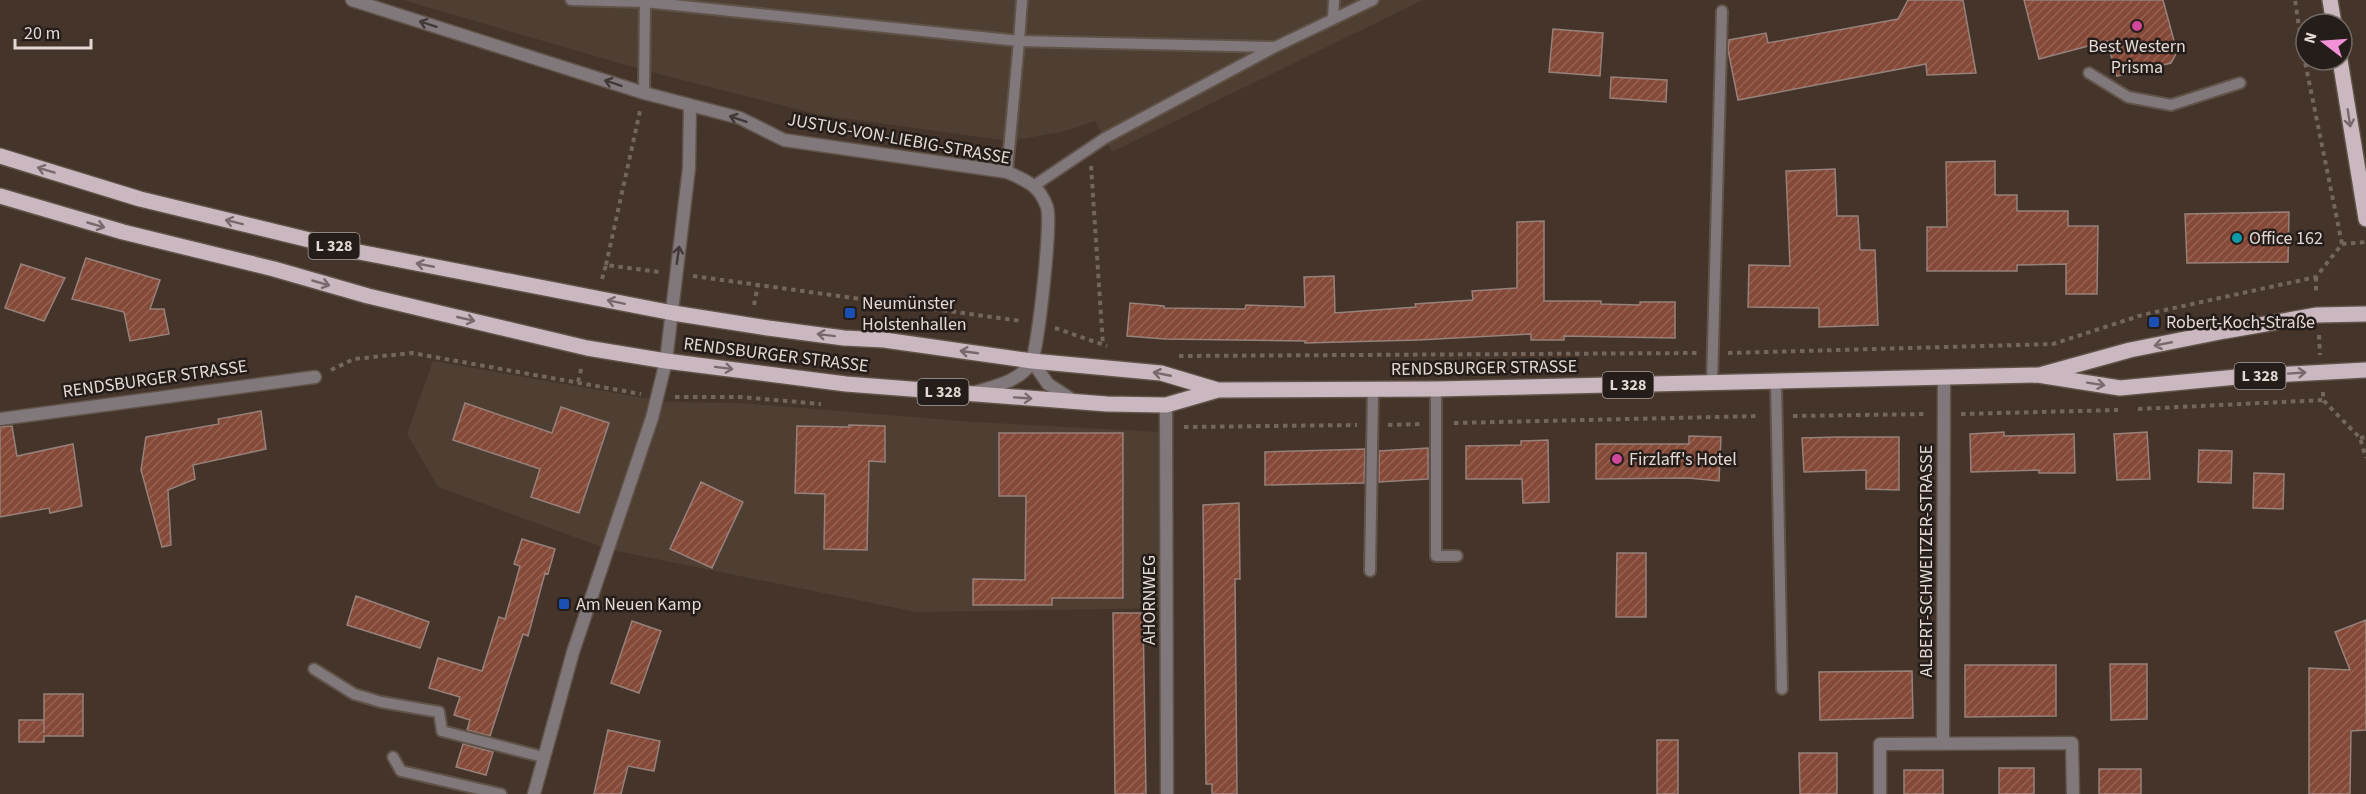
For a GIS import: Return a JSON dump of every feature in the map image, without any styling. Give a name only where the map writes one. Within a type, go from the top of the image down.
[{"type":"main road","points":[[2342,72],[2366,219]]},
{"type":"main road","name":"L 328","points":[[0,156],[140,199],[359,252],[673,314]]},
{"type":"main road","name":"L 328","points":[[0,196],[123,232],[274,269],[368,296],[587,348],[666,362]]},
{"type":"main road","name":"RENDSBURGER STRASSE","points":[[673,314],[1032,361],[1161,373],[1218,390]]},
{"type":"main road","name":"RENDSBURGER STRASSE","points":[[2038,375],[2130,350],[2317,315],[2366,314]]},
{"type":"main road","name":"RENDSBURGER STRASSE","points":[[666,362],[846,384],[1075,402],[1166,405],[1218,390],[1712,384],[2038,375],[2120,388],[2322,371],[2366,370]]},
{"type":"street","name":"JUSTUS-VON-LIEBIG-STRASSE","points":[[352,0],[644,93],[740,118],[784,140],[1007,172],[1035,185]]},
{"type":"street","points":[[673,314],[675,274],[689,168],[690,106]]},
{"type":"street","points":[[1035,185],[1047,208],[1048,224],[1032,361],[1048,384],[1075,402]]},
{"type":"street","name":"RENDSBURGER STRASSE","points":[[666,362],[673,314]]},
{"type":"street","name":"RENDSBURGER STRASSE","points":[[969,394],[1021,375],[1032,361]]},
{"type":"street","points":[[534,794],[576,641],[652,418],[666,362]]},
{"type":"street","name":"RENDSBURGER STRASSE","points":[[0,419],[315,377]]},
{"type":"street","name":"ALBERT-SCHWEITZER-STRASSE","points":[[1944,378],[1944,744]]},
{"type":"street","name":"AHORNWEG","points":[[1166,405],[1167,794]]},
{"type":"street","points":[[1880,794],[1880,744],[2072,743],[2073,794]]},
{"type":"lane","points":[[571,0],[645,1],[1019,41],[1275,47]]},
{"type":"lane","points":[[1007,172],[1022,0]]},
{"type":"lane","points":[[1333,19],[1334,0]]},
{"type":"lane","points":[[1035,185],[1090,148],[1275,47],[1373,0]]},
{"type":"lane","points":[[644,93],[645,1]]},
{"type":"lane","points":[[1712,384],[1722,11]]},
{"type":"lane","points":[[2090,73],[2128,98],[2171,105],[2240,83]]},
{"type":"lane","points":[[1776,382],[1782,689]]},
{"type":"lane","points":[[1370,571],[1373,389]]},
{"type":"lane","points":[[1436,389],[1436,556],[1457,556]]},
{"type":"lane","points":[[314,669],[354,694],[381,702],[439,712],[442,731],[543,757]]},
{"type":"lane","points":[[393,758],[401,771],[501,794]]},
{"type":"path","points":[[2295,0],[2302,47],[2342,244]]},
{"type":"path","points":[[606,265],[644,93]]},
{"type":"path","points":[[1090,148],[1103,344]]},
{"type":"path","points":[[2366,242],[2342,244],[2316,278],[2323,400],[2360,438],[2366,458]]},
{"type":"path","points":[[675,274],[1038,324],[1072,333],[1111,348]]},
{"type":"path","points":[[1173,356],[1712,353],[2053,344],[2142,315],[2316,278]]},
{"type":"path","points":[[754,308],[758,285]]},
{"type":"path","points":[[315,377],[354,359],[412,353],[578,382]]},
{"type":"path","points":[[2360,438],[2366,437]]},
{"type":"shaded area","points":[[403,0],[1423,0],[1112,152],[1095,121],[1062,132],[1009,141],[820,115],[643,70]]},
{"type":"shaded area","points":[[433,361],[667,402],[740,403],[974,422],[1161,432],[1168,608],[916,612],[607,549],[438,487],[407,434]]},
{"type":"building","points":[[1908,0],[1963,0],[1976,73],[1927,75],[1926,64],[1738,100],[1728,50],[1729,40],[1766,33],[1768,43],[1898,19]]},
{"type":"building","points":[[2024,0],[2163,0],[2177,52],[2171,63],[2117,76],[2107,41],[2039,59]]},
{"type":"building","points":[[1553,29],[1603,33],[1600,76],[1549,72]]},
{"type":"building","points":[[1611,77],[1667,80],[1666,102],[1610,98]]},
{"type":"building","points":[[1995,161],[1995,195],[2017,195],[2017,211],[2068,211],[2068,226],[2098,226],[2097,294],[2066,294],[2066,264],[2017,265],[2017,271],[1927,271],[1927,227],[1947,227],[1946,162]]},
{"type":"building","points":[[1835,169],[1837,216],[1858,216],[1860,250],[1875,250],[1878,325],[1819,327],[1819,308],[1748,307],[1749,265],[1790,266],[1786,171]]},
{"type":"building","name":"Office 162","points":[[2289,212],[2288,262],[2187,263],[2185,214]]},
{"type":"building","points":[[1544,221],[1544,301],[1601,301],[1601,304],[1640,305],[1640,302],[1675,302],[1675,338],[1564,336],[1564,340],[1531,340],[1531,334],[1305,343],[1305,341],[1165,339],[1127,336],[1130,303],[1164,306],[1164,308],[1245,309],[1246,305],[1305,307],[1304,277],[1334,276],[1335,313],[1473,300],[1472,291],[1517,288],[1517,222]]},
{"type":"building","points":[[86,258],[160,280],[150,309],[164,309],[169,334],[130,341],[124,312],[72,299]]},
{"type":"building","points":[[21,264],[65,278],[44,321],[5,308]]},
{"type":"building","points":[[465,403],[552,433],[561,407],[609,423],[579,513],[531,497],[540,469],[453,440]]},
{"type":"building","points":[[261,411],[266,449],[193,465],[195,479],[168,490],[171,545],[162,547],[141,470],[146,437],[219,424],[218,419]]},
{"type":"building","points":[[849,425],[885,426],[885,462],[869,461],[867,550],[824,549],[825,494],[795,493],[797,426],[849,427]]},
{"type":"building","points":[[12,426],[17,456],[73,444],[82,506],[50,513],[49,508],[0,517],[0,427]]},
{"type":"building","points":[[2004,432],[2004,436],[2074,434],[2075,473],[2039,473],[2039,470],[1971,472],[1970,434]]},
{"type":"building","points":[[2147,432],[2150,479],[2117,480],[2114,434]]},
{"type":"building","points":[[999,433],[1123,433],[1123,598],[1052,598],[1052,605],[973,605],[973,579],[1025,580],[1026,496],[999,496]]},
{"type":"building","points":[[1689,436],[1721,437],[1719,481],[1688,478],[1596,479],[1596,444],[1689,444]]},
{"type":"building","points":[[1899,437],[1899,490],[1866,489],[1866,470],[1804,472],[1802,438]]},
{"type":"building","points":[[1548,440],[1549,502],[1523,503],[1522,479],[1466,479],[1466,446],[1521,445],[1521,441]]},
{"type":"building","points":[[1428,448],[1428,479],[1379,482],[1379,451]]},
{"type":"building","points":[[1365,449],[1364,483],[1265,485],[1265,452]]},
{"type":"building","points":[[2199,450],[2232,451],[2231,483],[2198,482]]},
{"type":"building","points":[[2254,473],[2284,474],[2283,509],[2253,508]]},
{"type":"building","points":[[701,482],[743,502],[712,568],[670,549]]},
{"type":"building","points":[[1239,503],[1240,579],[1235,579],[1237,794],[1212,794],[1212,784],[1206,784],[1203,505]]},
{"type":"building","points":[[522,539],[555,549],[548,574],[545,573],[528,636],[523,634],[490,736],[467,730],[470,720],[454,715],[460,697],[429,688],[438,658],[482,671],[499,617],[505,619],[520,566],[514,564]]},
{"type":"building","points":[[1617,553],[1646,553],[1646,617],[1616,617]]},
{"type":"building","points":[[356,596],[429,622],[420,648],[347,625]]},
{"type":"building","points":[[1113,613],[1143,613],[1146,794],[1115,794]]},
{"type":"building","points":[[2366,620],[2366,730],[2351,731],[2350,794],[2309,794],[2309,668],[2350,670],[2335,632]]},
{"type":"building","points":[[632,621],[661,631],[639,693],[611,683]]},
{"type":"building","points":[[2110,664],[2147,664],[2147,719],[2111,720]]},
{"type":"building","points":[[1965,665],[2056,665],[2056,716],[1965,717]]},
{"type":"building","points":[[1912,671],[1913,718],[1820,720],[1819,672]]},
{"type":"building","points":[[44,694],[83,694],[83,736],[44,736],[44,742],[19,742],[19,720],[44,720]]},
{"type":"building","points":[[608,730],[660,741],[654,771],[628,766],[621,794],[594,794]]},
{"type":"building","points":[[1657,740],[1678,740],[1678,794],[1657,794]]},
{"type":"building","points":[[463,744],[493,752],[486,775],[456,767]]},
{"type":"building","points":[[1799,753],[1837,753],[1837,794],[1800,794]]},
{"type":"building","points":[[1999,768],[2034,768],[2034,794],[1999,794]]},
{"type":"building","points":[[2099,769],[2141,769],[2141,794],[2099,794]]},
{"type":"building","points":[[1904,770],[1943,770],[1943,794],[1904,794]]},
{"type":"place","name":"Best Western Prisma","points":[[2137,26]]},
{"type":"place","name":"Office 162","points":[[2237,238]]},
{"type":"place","name":"Neumünster Holstenhallen","points":[[850,313]]},
{"type":"place","name":"Robert-Koch-Straße","points":[[2154,322]]},
{"type":"place","name":"Firzlaff's Hotel","points":[[1617,459]]},
{"type":"place","name":"Am Neuen Kamp","points":[[564,604]]}]
